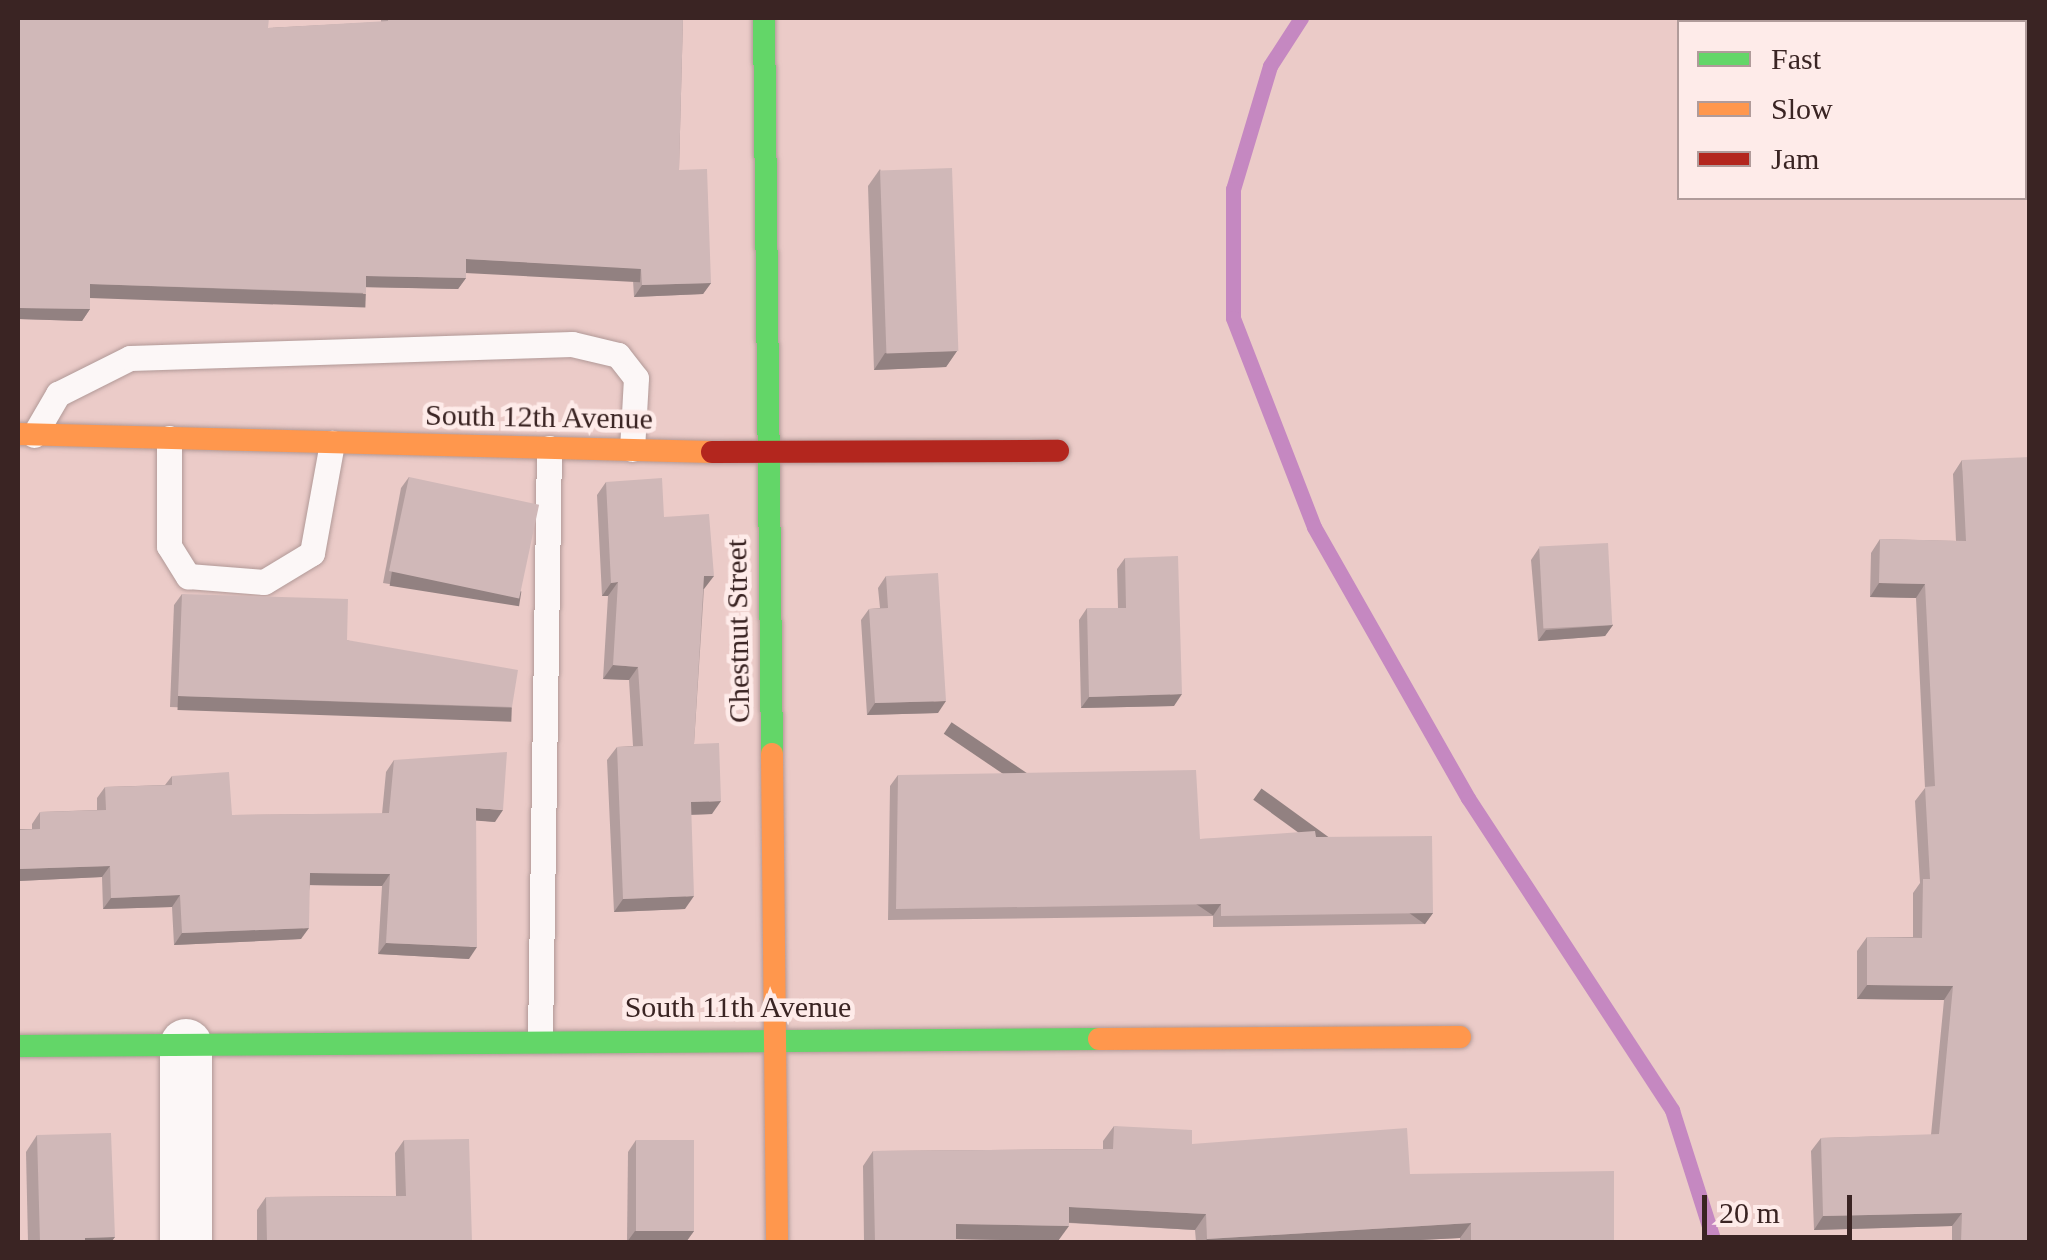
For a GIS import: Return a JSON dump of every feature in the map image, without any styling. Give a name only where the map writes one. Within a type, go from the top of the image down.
[{"type":"street","name":"Chestnut Street","points":[[764,18],[764,453],[778,1036],[778,1242]]},
{"type":"street","name":"South 12th Avenue","points":[[26,435],[764,453],[1058,451]]},
{"type":"street","name":"South 11th Avenue","points":[[18,1046],[778,1036],[1460,1037]]},
{"type":"street","points":[[186,1044],[186,1242]]},
{"type":"lane","points":[[26,435],[58,394],[130,358],[572,344],[618,355],[636,378],[632,449]]},
{"type":"lane","points":[[168,438],[169,546],[188,576],[264,582],[312,553],[332,442]]},
{"type":"lane","points":[[540,1040],[549,448]]},
{"type":"building","points":[[18,18],[269,18],[268,28],[388,18],[683,18],[679,170],[707,169],[711,283],[642,285],[641,269],[466,259],[466,278],[366,276],[366,293],[90,284],[90,309],[19,308],[18,331]]},
{"type":"building","points":[[952,168],[958,351],[886,353],[880,171]]},
{"type":"building","points":[[2030,457],[2030,1242],[1961,1242],[1962,1213],[1823,1216],[1821,1138],[1939,1134],[1953,986],[1867,985],[1867,937],[1922,938],[1923,879],[1930,879],[1925,787],[1935,786],[1925,584],[1879,583],[1880,539],[1966,541],[1962,460]]},
{"type":"building","points":[[409,477],[539,505],[519,599],[389,571]]},
{"type":"building","points":[[662,478],[664,517],[709,514],[714,576],[704,576],[694,744],[719,743],[721,801],[691,802],[694,896],[623,899],[617,747],[643,746],[638,667],[613,665],[618,582],[611,583],[606,482]]},
{"type":"building","points":[[1608,543],[1612,625],[1543,628],[1539,547]]},
{"type":"building","points":[[1178,556],[1182,694],[1089,697],[1087,608],[1126,608],[1125,558]]},
{"type":"building","points":[[938,573],[946,701],[875,703],[869,609],[888,608],[886,576]]},
{"type":"building","points":[[182,594],[348,599],[347,640],[518,670],[512,707],[178,696]]},
{"type":"building","points":[[507,752],[503,810],[476,808],[477,947],[386,943],[390,874],[310,873],[309,928],[182,933],[180,895],[111,898],[110,866],[19,869],[18,913],[18,830],[40,829],[40,812],[106,810],[105,787],[172,785],[172,776],[229,772],[232,815],[389,813],[394,760]]},
{"type":"building","points":[[1196,770],[1200,839],[1315,831],[1316,837],[1432,836],[1433,913],[1221,916],[1221,904],[896,909],[898,775]]},
{"type":"building","points":[[1114,1126],[1192,1130],[1192,1144],[1407,1128],[1410,1174],[1614,1171],[1614,1242],[1471,1242],[1471,1223],[1207,1239],[1206,1214],[1069,1207],[1069,1226],[956,1224],[956,1242],[875,1242],[873,1151],[1113,1149]]},
{"type":"building","points":[[111,1133],[115,1237],[40,1242],[37,1135]]},
{"type":"building","points":[[469,1139],[472,1242],[267,1242],[266,1197],[406,1196],[404,1140]]},
{"type":"building","points":[[636,1140],[694,1140],[694,1231],[636,1231]]},
{"type":"waterway","points":[[1301,18],[1270,66],[1233,189],[1233,318],[1314,527],[1468,798],[1672,1110],[1714,1242]]},
{"type":"traffic: fast","points":[[764,18],[772,754]]},
{"type":"traffic: fast","points":[[18,1046],[1099,1039]]},
{"type":"traffic: slow","points":[[18,434],[712,452]]},
{"type":"traffic: slow","points":[[772,754],[777,1242]]},
{"type":"traffic: slow","points":[[1099,1039],[1460,1037]]},
{"type":"traffic: jam","points":[[712,452],[1058,451]]}]
